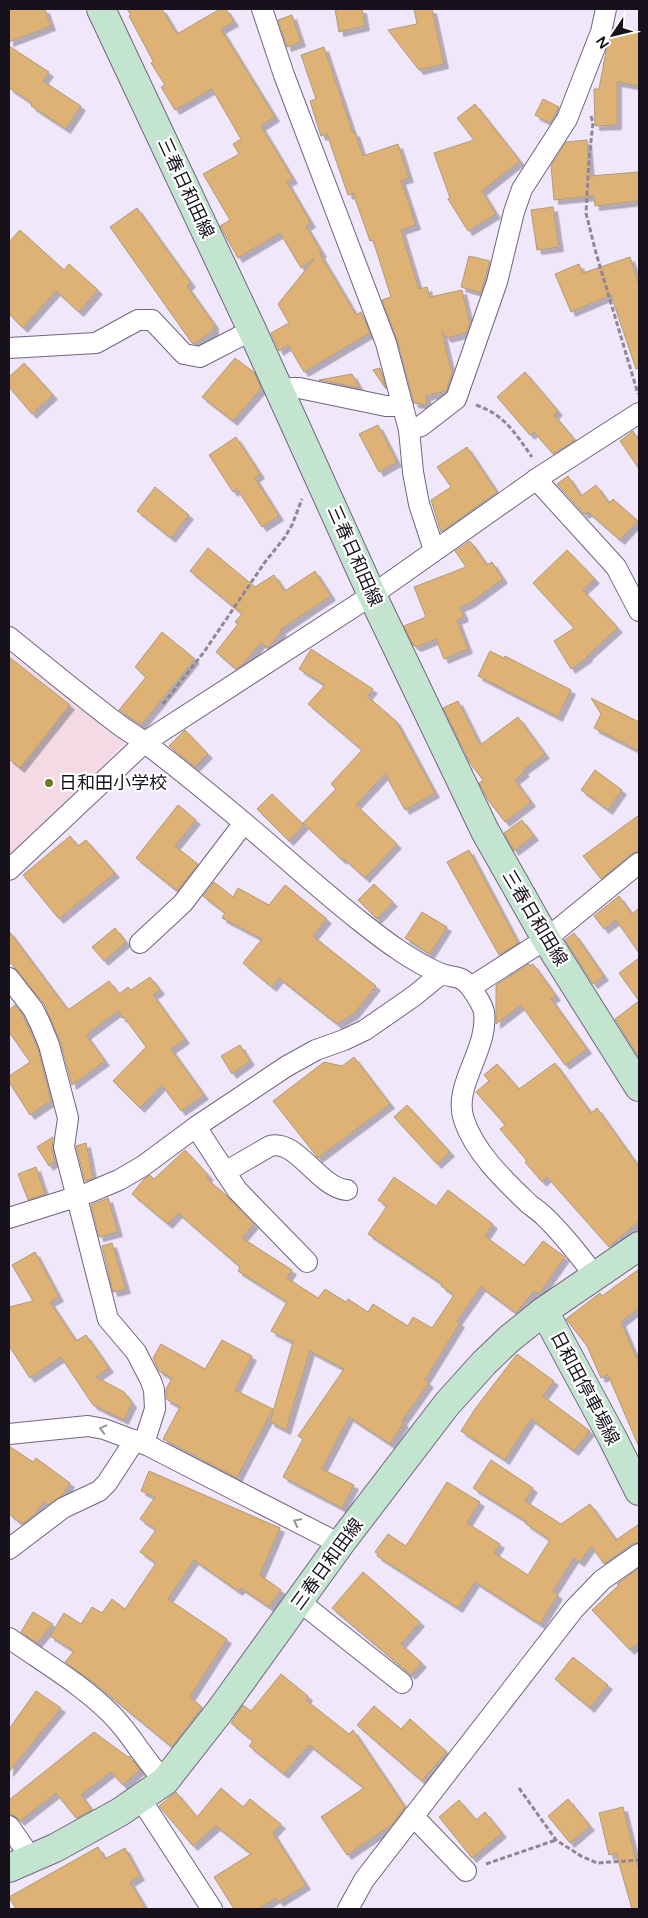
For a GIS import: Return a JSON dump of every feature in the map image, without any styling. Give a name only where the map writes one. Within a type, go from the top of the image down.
[{"type":"main road","name":"三春日和田線","points":[[101,9],[252,330],[372,595],[485,831],[546,939],[639,1087]]},
{"type":"main road","name":"三春日和田線","points":[[20,1863],[55,1848],[112,1817],[165,1781],[219,1712],[340,1544],[447,1404],[484,1363],[544,1311],[639,1246]]},
{"type":"main road","name":"日和田停車場線","points":[[544,1311],[639,1491]]},
{"type":"street","points":[[262,9],[284,74],[386,343],[410,430],[419,504],[434,550]]},
{"type":"street","points":[[410,430],[421,426],[456,398],[498,282],[514,212],[522,189],[567,119],[601,32],[606,9]]},
{"type":"street","points":[[9,348],[96,343],[138,320],[152,320],[184,354],[200,357],[252,330]]},
{"type":"street","points":[[279,390],[299,388],[349,400],[386,406],[403,406]]},
{"type":"street","points":[[9,870],[145,742],[372,595],[540,476],[639,413]]},
{"type":"street","points":[[540,476],[616,567],[639,611]]},
{"type":"street","points":[[9,637],[120,725],[145,742],[361,922],[401,953],[441,974],[458,976],[471,987],[479,998],[484,1011],[484,1019],[482,1038],[476,1058],[460,1098],[466,1125],[487,1160],[530,1205],[544,1215],[595,1276]]},
{"type":"street","points":[[140,943],[183,902],[244,823]]},
{"type":"street","points":[[471,987],[546,939],[639,863]]},
{"type":"street","points":[[9,1218],[88,1193],[119,1180],[143,1166],[196,1127],[287,1066],[316,1050],[366,1030],[441,974]]},
{"type":"street","points":[[9,978],[33,1009],[54,1060],[68,1118],[64,1147],[108,1319],[136,1352],[151,1381],[154,1390],[155,1409],[139,1442],[99,1491],[63,1508],[9,1549]]},
{"type":"street","points":[[196,1127],[238,1190],[260,1215],[308,1262]]},
{"type":"street","points":[[225,1172],[270,1146],[277,1144],[296,1154],[317,1174],[339,1190],[347,1190]]},
{"type":"street","points":[[9,1434],[88,1426],[104,1428],[139,1442],[340,1544]]},
{"type":"street","points":[[348,1909],[364,1880],[574,1609],[602,1580],[639,1554]]},
{"type":"street","points":[[299,1601],[402,1683]]},
{"type":"street","points":[[9,1638],[74,1683],[109,1712],[127,1731],[165,1781]]},
{"type":"street","points":[[140,1798],[212,1909]]},
{"type":"street","points":[[413,1816],[466,1871]]},
{"type":"street","points":[[9,1826],[20,1863]]},
{"type":"path","points":[[573,105],[588,112],[593,119],[586,213],[639,399]]},
{"type":"path","points":[[456,398],[488,409],[512,428],[540,476]]},
{"type":"path","points":[[160,708],[204,652],[265,562],[285,537],[292,526],[309,481],[320,478]]},
{"type":"path","points":[[519,1788],[556,1840],[581,1856],[597,1863],[639,1860]]},
{"type":"path","points":[[466,1871],[556,1840]]},
{"type":"shaded area","name":"日和田小学校","points":[[9,653],[125,741],[53,824],[9,859]]},
{"type":"building","points":[[9,9],[45,9],[51,26],[9,42]]},
{"type":"building","points":[[127,9],[162,9],[177,34],[220,9],[226,9],[234,22],[221,29],[275,117],[261,126],[293,179],[287,182],[311,223],[306,226],[322,253],[320,254],[356,315],[361,312],[370,333],[304,372],[288,345],[279,351],[271,333],[289,323],[278,304],[315,258],[301,268],[280,233],[238,258],[220,226],[230,220],[203,174],[239,154],[233,144],[241,139],[212,89],[175,110],[161,87],[165,85],[151,63],[153,61]]},
{"type":"building","points":[[335,9],[362,9],[365,26],[339,32]]},
{"type":"building","points":[[414,9],[432,9],[444,64],[419,70],[388,30],[417,24]]},
{"type":"building","points":[[292,15],[301,42],[287,47],[278,20]]},
{"type":"building","points":[[614,26],[639,31],[639,86],[617,82],[617,125],[595,126],[594,89],[599,89],[606,51]]},
{"type":"building","points":[[9,46],[49,72],[43,81],[81,106],[66,129],[31,106],[32,103],[9,88]]},
{"type":"building","points":[[324,47],[353,133],[355,132],[363,156],[398,144],[409,178],[401,180],[416,225],[401,230],[419,289],[427,287],[430,297],[462,290],[470,324],[466,333],[447,338],[442,332],[452,374],[446,391],[426,396],[427,405],[414,403],[397,340],[382,300],[391,297],[373,240],[370,241],[353,193],[348,195],[327,134],[321,136],[310,101],[316,99],[301,55]]},
{"type":"building","points":[[543,99],[559,107],[550,123],[535,115]]},
{"type":"building","points":[[475,104],[520,161],[482,191],[496,214],[468,231],[448,199],[450,198],[434,153],[474,140],[457,118]]},
{"type":"building","points":[[587,140],[590,176],[639,172],[639,201],[595,206],[594,196],[554,200],[551,166],[566,142]]},
{"type":"building","points":[[553,207],[559,247],[537,250],[531,210]]},
{"type":"building","points":[[137,208],[191,283],[187,286],[214,324],[214,330],[195,344],[192,343],[110,227]]},
{"type":"building","points":[[20,230],[64,270],[69,264],[98,290],[79,312],[56,291],[23,328],[9,314],[9,242]]},
{"type":"building","points":[[469,256],[490,261],[481,293],[461,287]]},
{"type":"building","points":[[630,257],[639,285],[639,368],[636,369],[611,295],[571,312],[555,274],[579,264],[583,273]]},
{"type":"building","points":[[235,358],[255,373],[261,389],[233,421],[202,397]]},
{"type":"building","points":[[24,363],[53,395],[32,414],[9,387],[9,377]]},
{"type":"building","points":[[380,368],[386,389],[373,370]]},
{"type":"building","points":[[525,372],[558,411],[554,415],[575,440],[553,454],[534,432],[530,435],[497,397]]},
{"type":"building","points":[[352,374],[360,388],[319,380]]},
{"type":"building","points":[[378,425],[397,462],[379,472],[359,434]]},
{"type":"building","points":[[633,431],[639,441],[639,469],[620,441]]},
{"type":"building","points":[[236,437],[260,474],[255,478],[279,516],[262,527],[237,489],[233,492],[209,455]]},
{"type":"building","points":[[467,447],[497,492],[441,532],[431,500],[451,487],[437,467]]},
{"type":"building","points":[[568,476],[581,496],[596,485],[609,503],[613,499],[638,521],[620,540],[588,512],[584,514],[557,484]]},
{"type":"building","points":[[155,487],[189,515],[171,538],[137,511]]},
{"type":"building","points":[[470,541],[487,565],[492,562],[503,579],[470,603],[460,607],[464,617],[457,620],[468,649],[444,659],[436,639],[417,647],[413,645],[404,626],[426,617],[414,587],[466,567],[455,551]]},
{"type":"building","points":[[208,548],[255,587],[274,575],[285,591],[315,571],[331,596],[280,630],[282,631],[268,648],[261,643],[243,664],[236,669],[216,652],[238,624],[235,622],[242,614],[190,571]]},
{"type":"building","points":[[567,550],[595,579],[583,590],[618,628],[588,657],[571,669],[554,641],[574,628],[533,583]]},
{"type":"building","points":[[162,632],[195,659],[141,725],[119,710],[146,677],[135,667]]},
{"type":"building","points":[[311,649],[373,689],[367,696],[396,721],[435,793],[405,810],[385,774],[356,805],[397,844],[365,878],[343,858],[342,860],[303,823],[336,789],[331,784],[362,750],[308,704],[325,685],[299,669]]},
{"type":"building","points":[[490,651],[504,658],[505,656],[571,690],[558,717],[478,676]]},
{"type":"building","points":[[9,657],[70,705],[20,768],[9,759]]},
{"type":"building","points":[[591,698],[639,722],[639,751],[594,728],[601,714]]},
{"type":"building","points":[[458,701],[480,745],[518,717],[545,754],[523,770],[525,772],[515,780],[531,802],[505,822],[488,800],[479,783],[483,780],[470,763],[443,708]]},
{"type":"building","points":[[185,730],[208,754],[195,767],[169,746]]},
{"type":"building","points":[[595,770],[622,790],[608,810],[581,790]]},
{"type":"building","points":[[272,794],[304,825],[289,841],[257,809]]},
{"type":"building","points":[[178,805],[196,820],[175,846],[198,864],[177,891],[136,858]]},
{"type":"building","points":[[639,815],[639,851],[631,854],[601,879],[583,856]]},
{"type":"building","points":[[522,820],[534,836],[514,851],[504,833]]},
{"type":"building","points":[[70,836],[78,846],[86,840],[115,873],[59,919],[23,875]]},
{"type":"building","points":[[469,850],[518,943],[499,955],[447,862]]},
{"type":"building","points":[[214,882],[233,897],[238,888],[269,905],[285,885],[327,919],[313,936],[376,986],[354,1014],[337,1024],[279,978],[272,987],[243,963],[262,939],[222,918],[225,913],[203,896]]},
{"type":"building","points":[[374,884],[393,902],[377,919],[358,900]]},
{"type":"building","points":[[619,896],[632,914],[639,908],[639,953],[616,920],[604,929],[594,916]]},
{"type":"building","points":[[422,912],[447,927],[430,954],[405,938]]},
{"type":"building","points":[[115,928],[126,942],[104,961],[92,947]]},
{"type":"building","points":[[9,931],[68,1010],[109,981],[119,994],[128,987],[131,990],[150,977],[160,990],[153,995],[185,1039],[171,1049],[204,1095],[181,1111],[162,1085],[140,1108],[113,1081],[146,1047],[118,1011],[86,1035],[105,1061],[72,1085],[60,1041],[44,1004],[9,961]]},
{"type":"building","points":[[574,933],[604,976],[593,984],[565,940]]},
{"type":"building","points":[[639,958],[639,1001],[619,973]]},
{"type":"building","points":[[529,964],[530,966],[533,964],[556,996],[551,999],[587,1049],[565,1065],[521,1005],[496,1024],[496,985]]},
{"type":"building","points":[[639,1001],[639,1058],[615,1019]]},
{"type":"building","points":[[15,1005],[23,1015],[38,1049],[51,1101],[30,1115],[9,1082],[9,1076],[30,1062],[9,1032],[9,1010]]},
{"type":"building","points":[[240,1045],[250,1061],[232,1074],[221,1056]]},
{"type":"building","points":[[354,1057],[390,1104],[318,1158],[273,1101],[324,1062],[342,1066]]},
{"type":"building","points":[[555,1063],[591,1113],[597,1108],[639,1167],[639,1221],[609,1247],[547,1177],[542,1182],[500,1129],[505,1125],[476,1092],[489,1081],[484,1075],[497,1064],[519,1089]]},
{"type":"building","points":[[407,1105],[450,1152],[437,1164],[394,1117]]},
{"type":"building","points":[[53,1137],[52,1150],[55,1161],[49,1166],[37,1147]]},
{"type":"building","points":[[86,1143],[93,1178],[85,1181],[76,1146]]},
{"type":"building","points":[[185,1150],[209,1176],[206,1178],[226,1195],[254,1224],[242,1238],[292,1270],[287,1278],[318,1298],[325,1289],[346,1302],[348,1299],[368,1312],[373,1304],[408,1326],[413,1317],[432,1328],[454,1295],[441,1286],[442,1284],[368,1234],[387,1206],[378,1200],[394,1177],[436,1206],[448,1190],[493,1224],[485,1236],[524,1265],[543,1241],[565,1257],[539,1294],[534,1291],[516,1313],[481,1287],[457,1321],[460,1323],[425,1380],[429,1383],[402,1421],[404,1423],[390,1444],[349,1417],[322,1469],[354,1485],[342,1508],[283,1477],[303,1439],[298,1436],[344,1369],[310,1351],[286,1430],[270,1422],[293,1342],[271,1331],[287,1302],[238,1271],[240,1267],[178,1213],[168,1224],[132,1194],[144,1179],[150,1175],[154,1179]]},
{"type":"building","points":[[36,1167],[45,1194],[28,1200],[18,1174]]},
{"type":"building","points":[[108,1198],[118,1232],[99,1237],[91,1205]]},
{"type":"building","points":[[112,1243],[126,1289],[113,1292],[102,1246]]},
{"type":"building","points":[[35,1252],[59,1297],[50,1302],[76,1341],[86,1335],[109,1368],[96,1377],[124,1392],[132,1403],[124,1420],[93,1405],[61,1357],[30,1378],[9,1346],[9,1307],[33,1301],[12,1265]]},
{"type":"building","points":[[639,1269],[639,1308],[621,1322],[639,1364],[639,1447],[608,1375],[601,1378],[587,1346],[566,1319],[600,1293],[602,1296]]},
{"type":"building","points":[[222,1340],[252,1356],[235,1390],[273,1409],[237,1478],[163,1439],[180,1407],[166,1399],[166,1389],[172,1378],[159,1371],[153,1358],[161,1344],[205,1369]]},
{"type":"building","points":[[517,1354],[554,1381],[543,1396],[590,1431],[574,1451],[531,1419],[505,1460],[461,1431],[475,1409]]},
{"type":"building","points":[[9,1446],[33,1462],[36,1458],[70,1483],[62,1496],[48,1505],[44,1502],[34,1515],[22,1524],[9,1514]]},
{"type":"building","points":[[491,1460],[533,1488],[525,1501],[561,1524],[590,1504],[616,1540],[639,1524],[639,1542],[632,1544],[604,1564],[591,1546],[580,1562],[574,1558],[553,1591],[558,1595],[540,1624],[475,1582],[458,1608],[377,1556],[378,1554],[375,1552],[388,1534],[406,1546],[447,1482],[480,1502],[467,1523],[500,1544],[494,1553],[528,1575],[550,1540],[526,1524],[527,1522],[473,1488]]},
{"type":"building","points":[[149,1471],[280,1528],[260,1575],[281,1590],[269,1607],[241,1588],[238,1591],[194,1560],[168,1599],[227,1639],[190,1697],[202,1707],[172,1747],[94,1683],[65,1662],[74,1651],[50,1636],[64,1613],[81,1624],[92,1607],[102,1613],[112,1599],[125,1609],[156,1563],[140,1552],[156,1530],[140,1519],[155,1497],[141,1491]]},
{"type":"building","points":[[639,1568],[639,1642],[630,1650],[592,1610],[619,1585],[617,1584]]},
{"type":"building","points":[[363,1572],[420,1622],[401,1644],[422,1663],[411,1675],[332,1608]]},
{"type":"building","points":[[33,1612],[53,1624],[37,1643],[21,1632]]},
{"type":"building","points":[[573,1657],[608,1685],[590,1708],[555,1679]]},
{"type":"building","points":[[281,1674],[308,1696],[306,1700],[349,1734],[353,1730],[405,1807],[393,1824],[347,1855],[321,1817],[364,1788],[309,1745],[284,1774],[249,1746],[253,1741],[231,1723],[243,1705],[251,1711]]},
{"type":"building","points":[[36,1691],[61,1708],[9,1772],[9,1729]]},
{"type":"building","points":[[374,1706],[401,1729],[410,1719],[447,1752],[422,1781],[357,1725]]},
{"type":"building","points":[[94,1732],[129,1756],[140,1770],[123,1785],[111,1772],[81,1795],[92,1810],[76,1818],[56,1793],[20,1821],[15,1816],[9,1814],[9,1800]]},
{"type":"building","points":[[221,1788],[243,1807],[250,1799],[281,1824],[273,1833],[306,1885],[279,1902],[276,1898],[259,1909],[234,1909],[214,1877],[251,1854],[216,1826],[193,1846],[159,1806],[176,1792],[197,1817]]},
{"type":"building","points":[[568,1799],[590,1826],[570,1843],[548,1816]]},
{"type":"building","points":[[459,1800],[476,1820],[485,1812],[502,1833],[472,1858],[439,1817]]},
{"type":"building","points":[[623,1807],[639,1872],[639,1909],[632,1909],[616,1853],[609,1855],[599,1813]]},
{"type":"building","points":[[98,1847],[105,1859],[125,1848],[140,1876],[130,1882],[146,1909],[16,1909],[9,1897]]},
{"type":"place","name":"日和田小学校","points":[[49,783]]}]
